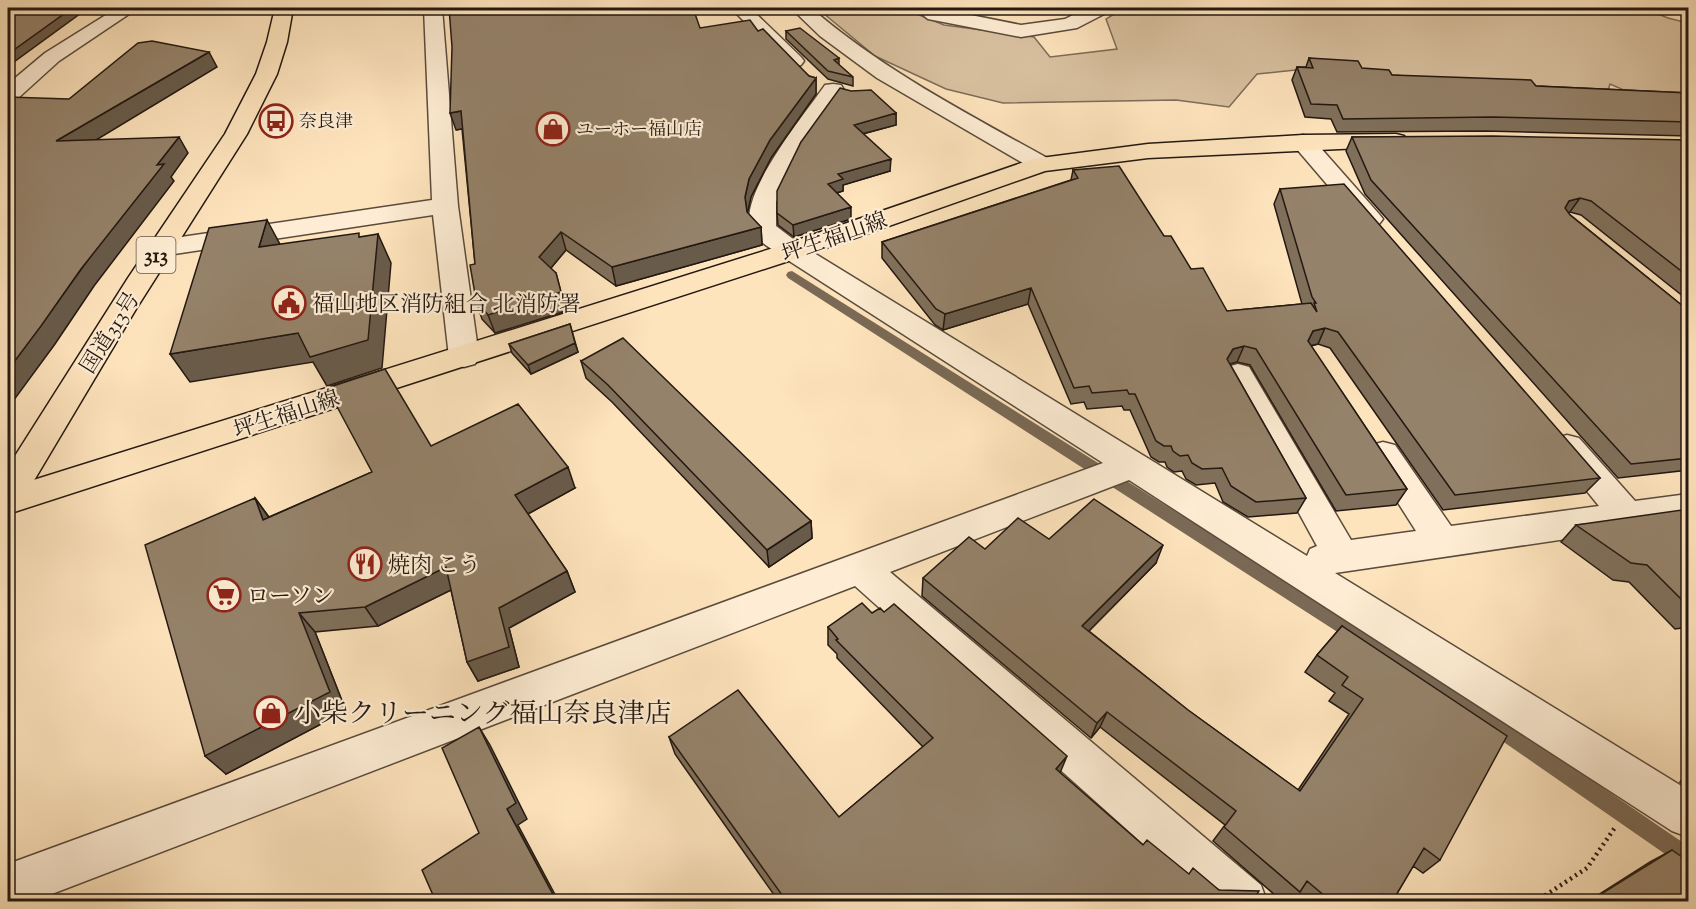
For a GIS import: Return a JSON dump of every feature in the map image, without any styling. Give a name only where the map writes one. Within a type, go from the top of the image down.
[{"type":"main road","name":"国道313号","points":[[8,495],[161,248],[232,143],[271,62],[281,30],[284,8]]},
{"type":"main road","name":"坪生福山線","points":[[8,501],[792,251],[1041,164],[1148,151],[1303,142],[1417,141]]},
{"type":"street","points":[[8,94],[52,57],[129,8]]},
{"type":"street","points":[[433,8],[445,206],[464,357]]},
{"type":"street","points":[[740,8],[819,86],[842,92],[788,152],[763,202],[763,229],[792,251],[1130,466],[1689,815]]},
{"type":"street","points":[[800,8],[828,34],[909,91],[1041,164]]},
{"type":"street","points":[[923,8],[935,15],[1021,32],[1070,24],[1101,8]]},
{"type":"street","points":[[883,94],[909,91]]},
{"type":"street","points":[[1303,142],[1388,240]]},
{"type":"street","points":[[161,248],[445,206]]},
{"type":"street","points":[[1238,374],[1341,556]]},
{"type":"street","points":[[1363,425],[1442,542]]},
{"type":"street","points":[[1550,426],[1627,516]]},
{"type":"street","points":[[8,887],[861,569],[1130,466]]},
{"type":"street","points":[[1314,580],[1323,559],[1689,507]]},
{"type":"street","points":[[861,569],[1244,902]]},
{"type":"path","points":[[1535,902],[1587,868],[1609,835]]},
{"type":"shaded area","points":[[817,8],[902,8],[944,25],[1034,37],[1050,57],[1117,49],[1106,19],[1124,8],[1643,8],[1688,23],[1688,96],[1626,91],[1610,84],[1606,97],[1314,68],[1257,74],[1229,107],[1176,100],[1003,103],[946,89],[875,56]]},
{"type":"building","points":[[72,8],[8,54],[8,12]]},
{"type":"building","points":[[449,8],[693,8],[700,28],[750,20],[758,31],[763,29],[809,76],[816,78],[770,140],[749,179],[745,197],[747,212],[761,227],[612,267],[561,232],[539,257],[556,273],[561,292],[488,315],[476,300],[470,265],[475,264],[461,111],[450,113],[452,47]]},
{"type":"building","points":[[800,28],[839,58],[834,60],[853,77],[828,71],[786,31]]},
{"type":"building","points":[[152,41],[209,52],[56,141],[179,137],[157,165],[164,164],[81,269],[8,370],[8,97],[69,99],[138,43]]},
{"type":"building","points":[[1309,58],[1358,61],[1362,68],[1389,70],[1392,75],[1531,80],[1536,86],[1689,93],[1689,122],[1492,117],[1343,119],[1337,105],[1311,104],[1297,67],[1313,68]]},
{"type":"building","points":[[840,88],[851,91],[871,90],[896,113],[854,125],[891,159],[838,174],[843,179],[828,184],[851,207],[793,225],[777,213],[777,191],[801,142]]},
{"type":"building","points":[[1493,136],[1689,140],[1689,277],[1591,201],[1580,198],[1569,201],[1565,208],[1570,215],[1689,311],[1689,458],[1631,464],[1371,180],[1352,137]]},
{"type":"building","points":[[1119,166],[1164,236],[1171,236],[1191,269],[1203,268],[1227,311],[1311,303],[1317,312],[1280,189],[1344,184],[1600,478],[1455,495],[1338,332],[1325,328],[1313,331],[1308,341],[1407,489],[1346,495],[1256,349],[1244,346],[1233,349],[1227,359],[1306,498],[1256,502],[1231,486],[1222,468],[1202,469],[1192,463],[1188,455],[1180,456],[1173,451],[1171,446],[1164,446],[1156,441],[1135,394],[1129,394],[1127,390],[1092,393],[1089,386],[1074,388],[1031,288],[945,314],[936,309],[882,242],[1078,178],[1073,170]]},
{"type":"building","points":[[267,220],[259,247],[359,233],[359,237],[378,234],[368,340],[310,357],[298,333],[170,354],[209,228]]},
{"type":"building","points":[[570,324],[575,343],[528,365],[509,344]]},
{"type":"building","points":[[623,338],[811,521],[767,550],[608,385],[581,361]]},
{"type":"building","points":[[385,369],[431,446],[518,404],[568,467],[515,495],[567,571],[499,608],[509,647],[467,662],[446,567],[365,607],[299,613],[330,692],[205,756],[145,545],[255,498],[263,520],[372,472],[327,388]]},
{"type":"building","points":[[1094,499],[1163,545],[1082,626],[1188,710],[1300,791],[1363,699],[1342,685],[1348,677],[1317,655],[1342,626],[1507,736],[1440,860],[1424,848],[1392,902],[1332,902],[1307,881],[1300,892],[1224,827],[1236,811],[1107,712],[1097,723],[923,578],[969,537],[985,549],[1018,518],[1049,539]]},
{"type":"building","points":[[1682,510],[1689,516],[1689,607],[1647,565],[1631,563],[1576,525]]},
{"type":"building","points":[[862,603],[872,613],[880,608],[884,612],[894,604],[1067,756],[1056,769],[1143,845],[1147,840],[1189,874],[1193,868],[1219,890],[1259,891],[1252,902],[787,902],[669,737],[738,690],[839,817],[933,738],[836,640],[838,639],[828,627]]},
{"type":"building","points":[[479,727],[516,803],[507,809],[557,902],[436,902],[422,870],[479,833],[442,748]]},
{"type":"building","points":[[1672,850],[1689,862],[1689,902],[1595,902],[1593,899]]},
{"type":"waterway","points":[[792,275],[1453,696],[1688,858]]},
{"type":"place","name":"奈良津","points":[[276,121]]},
{"type":"place","name":"ユーホー福山店","points":[[553,129]]},
{"type":"place","name":"福山地区消防組合 北消防署","points":[[289,303]]},
{"type":"place","name":"焼肉 こう","points":[[365,564]]},
{"type":"place","name":"ローソン","points":[[224,595]]},
{"type":"place","name":"小柴クリーニング福山奈良津店","points":[[271,713]]}]
